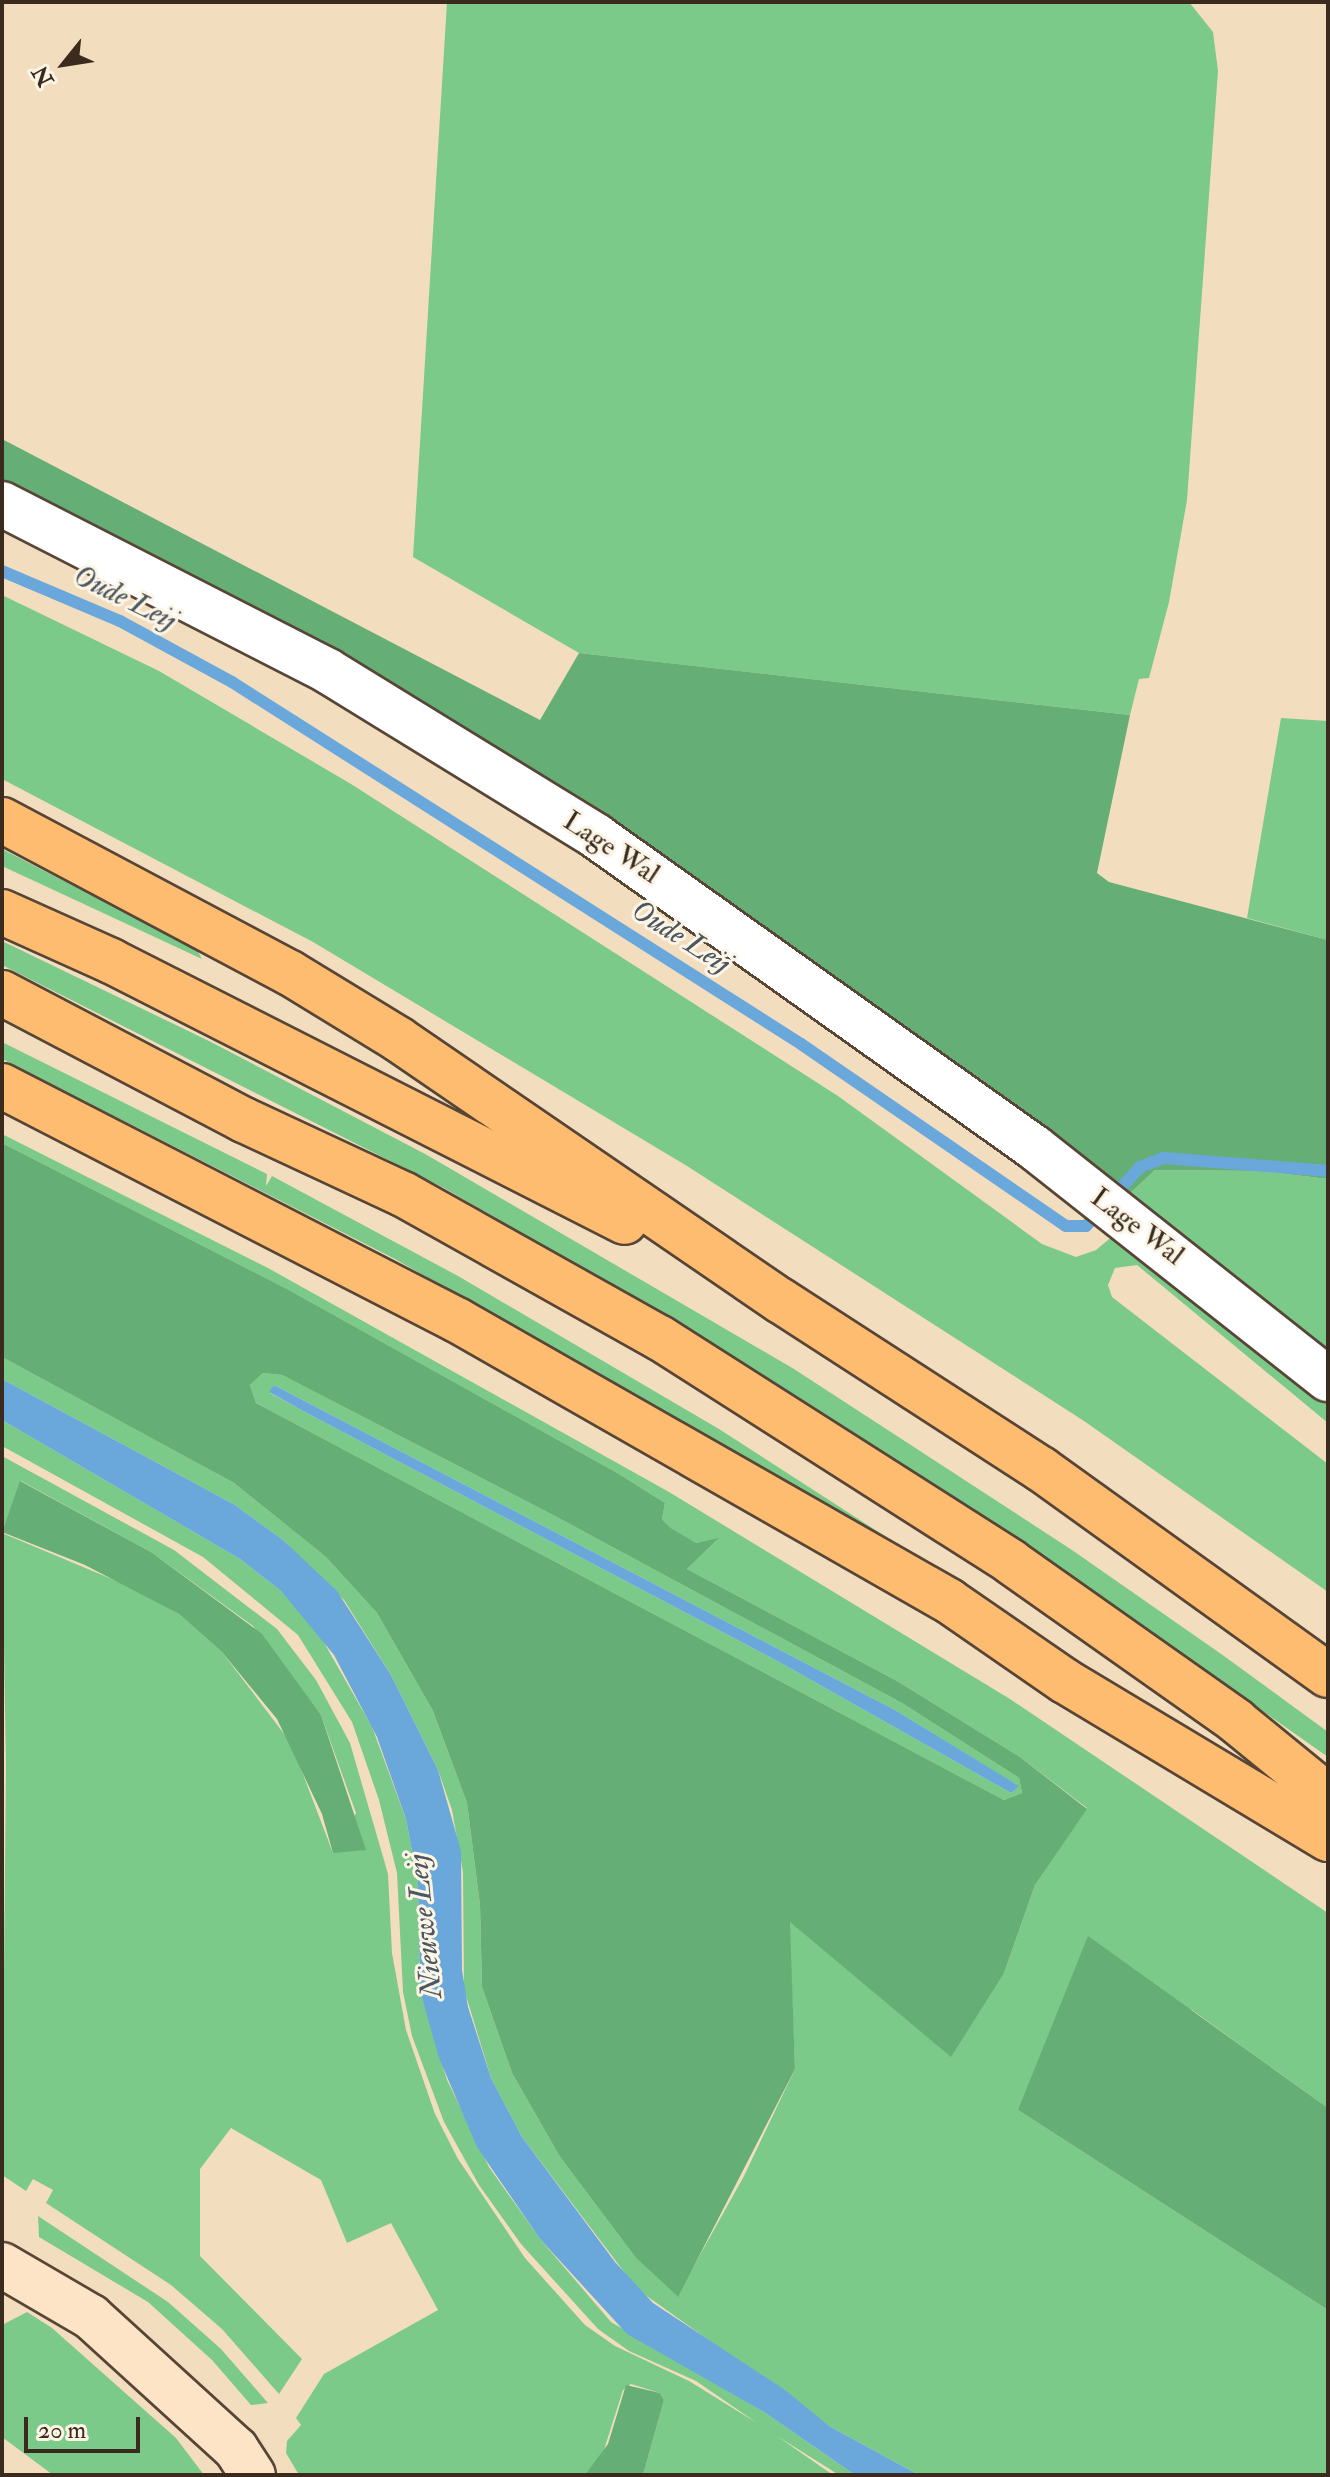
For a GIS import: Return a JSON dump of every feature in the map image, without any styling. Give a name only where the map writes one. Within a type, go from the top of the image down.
[{"type":"highway","points":[[2,820],[290,973],[385,1030],[781,1301],[1041,1469],[1328,1675]]},
{"type":"highway","points":[[2,912],[111,961],[781,1301]]},
{"type":"highway","points":[[2,993],[244,1120],[403,1194],[660,1338],[1011,1562],[1236,1721],[1328,1796]]},
{"type":"highway","points":[[2,1086],[70,1117],[539,1367],[949,1601],[1065,1681],[1328,1839]]},
{"type":"street","name":"Lage Wal","points":[[2,504],[328,671],[596,836],[811,984],[1082,1185],[1328,1379]]},
{"type":"street","points":[[2,2265],[91,2317],[236,2449],[253,2475]]},
{"type":"green space","points":[[447,2],[1189,2],[1213,32],[1218,71],[1187,500],[1169,602],[1149,678],[1139,679],[1130,715],[579,653],[413,557]]},
{"type":"green space","points":[[2,439],[540,720],[579,653],[1130,715],[1097,873],[1109,882],[1328,940],[1328,1179],[1261,1171],[1155,1170],[1125,1198],[345,656],[2,480]]},
{"type":"green space","points":[[2,595],[159,671],[351,784],[838,1096],[1042,1244],[1076,1257],[1096,1250],[1114,1235],[1328,1395],[1328,1423],[1137,1265],[1115,1268],[1108,1285],[1112,1297],[1328,1464],[1328,1592],[1084,1421],[687,1166],[313,942],[2,779]]},
{"type":"green space","points":[[1281,718],[1328,721],[1328,940],[1247,918]]},
{"type":"green space","points":[[2,849],[197,950],[202,959],[2,866]]},
{"type":"green space","points":[[2,941],[209,1041],[427,1155],[794,1369],[1072,1550],[1224,1656],[1328,1732],[1328,1757],[1017,1538],[716,1346],[444,1188],[2,965]]},
{"type":"green space","points":[[2,1042],[267,1174],[266,1186],[272,1176],[458,1276],[719,1429],[925,1562],[395,1259],[2,1059]]},
{"type":"green space","points":[[2,1134],[268,1268],[669,1492],[1010,1699],[1328,1913],[1328,2108],[1192,2010],[1018,2110],[1328,2310],[1328,2475],[919,2475],[829,2426],[637,2289],[522,2137],[491,2078],[464,1989],[463,1872],[452,1810],[438,1770],[391,1675],[344,1600],[283,1540],[235,1505],[2,1379],[2,1357],[234,1483],[326,1557],[377,1613],[433,1711],[467,1803],[480,1905],[482,1987],[512,2073],[560,2157],[636,2258],[677,2296],[744,2176],[795,2069],[789,1921],[1004,1973],[1035,1885],[1087,1808],[1020,1757],[897,1681],[687,1569],[717,1540],[695,1543],[671,1528],[662,1519],[665,1503],[619,1474],[289,1290],[2,1143]]},
{"type":"green space","points":[[2,1143],[289,1290],[619,1474],[665,1503],[662,1519],[671,1528],[696,1543],[719,1538],[687,1569],[897,1681],[1020,1757],[1087,1809],[1035,1885],[1004,1973],[951,2057],[790,1922],[795,2069],[678,2297],[636,2258],[560,2157],[512,2073],[482,1987],[480,1905],[467,1803],[433,1711],[377,1613],[326,1557],[234,1483],[2,1357]],"holes":[[[263,1373],[282,1375],[553,1515],[902,1703],[1019,1778],[1022,1793],[1004,1800],[256,1403],[250,1385]]]},
{"type":"green space","points":[[1155,1170],[1261,1171],[1328,1179],[1328,1358],[1125,1198]]},
{"type":"green space","points":[[263,1373],[282,1375],[553,1515],[902,1703],[1019,1778],[1022,1793],[1004,1800],[256,1403],[250,1385]],"holes":[[[274,1385],[895,1710],[1018,1786],[1011,1793],[781,1663],[270,1393]]]},
{"type":"green space","points":[[2,1420],[240,1559],[281,1591],[318,1632],[372,1727],[406,1819],[418,1883],[420,1991],[447,2080],[489,2167],[540,2239],[611,2322],[764,2412],[855,2475],[839,2475],[777,2436],[833,2475],[643,2475],[664,2400],[660,2393],[631,2384],[623,2390],[602,2456],[585,2475],[299,2475],[286,2453],[287,2441],[301,2425],[296,2418],[324,2374],[438,2310],[391,2223],[347,2243],[321,2180],[231,2128],[200,2169],[200,2256],[302,2359],[279,2394],[222,2329],[171,2285],[46,2203],[53,2190],[33,2179],[26,2191],[2,2175],[6,1767],[2,1533],[126,1585],[179,1614],[222,1652],[291,1743],[333,1853],[356,1813],[321,1715],[253,1626],[151,1552],[21,1481],[2,1532],[2,1456],[174,1550],[277,1629],[316,1680],[350,1743],[388,1874],[392,1953],[406,2030],[435,2114],[458,2159],[525,2258],[585,2325],[615,2346],[689,2381],[757,2423],[696,2381],[629,2351],[598,2329],[521,2244],[479,2185],[444,2122],[412,2036],[403,1992],[397,1873],[379,1800],[352,1722],[298,1635],[203,1557],[2,1446]]},
{"type":"green space","points":[[20,1481],[151,1552],[262,1634],[321,1715],[366,1850],[333,1853],[322,1814],[277,1719],[222,1652],[179,1614],[85,1565],[2,1532]]},
{"type":"green space","points":[[1088,1936],[1328,2108],[1328,2310],[1018,2110]]},
{"type":"green space","points":[[38,2216],[168,2302],[221,2349],[268,2403],[251,2405],[212,2360],[148,2302],[39,2237]]},
{"type":"green space","points":[[27,2312],[52,2328],[176,2438],[204,2475],[53,2475],[2,2437],[2,2325]]},
{"type":"green space","points":[[626,2385],[660,2393],[664,2400],[643,2475],[585,2475],[608,2444]]},
{"type":"water","name":"Nieuwe Leij","points":[[2,1379],[235,1505],[283,1540],[337,1591],[391,1675],[438,1770],[461,1851],[462,1970],[468,2007],[491,2078],[522,2137],[615,2262],[653,2303],[785,2390],[829,2426],[919,2475],[855,2475],[764,2412],[627,2334],[540,2239],[477,2147],[439,2058],[420,1991],[418,1883],[406,1819],[377,1737],[334,1655],[281,1591],[240,1559],[2,1420]]},
{"type":"water","points":[[274,1385],[895,1710],[1019,1786],[1011,1793],[781,1663],[303,1411],[269,1392]]},
{"type":"waterway","name":"Oude Leij","points":[[2,571],[120,621],[232,682],[801,1044],[1066,1226],[1086,1226],[1140,1167],[1164,1158],[1328,1171]]}]
